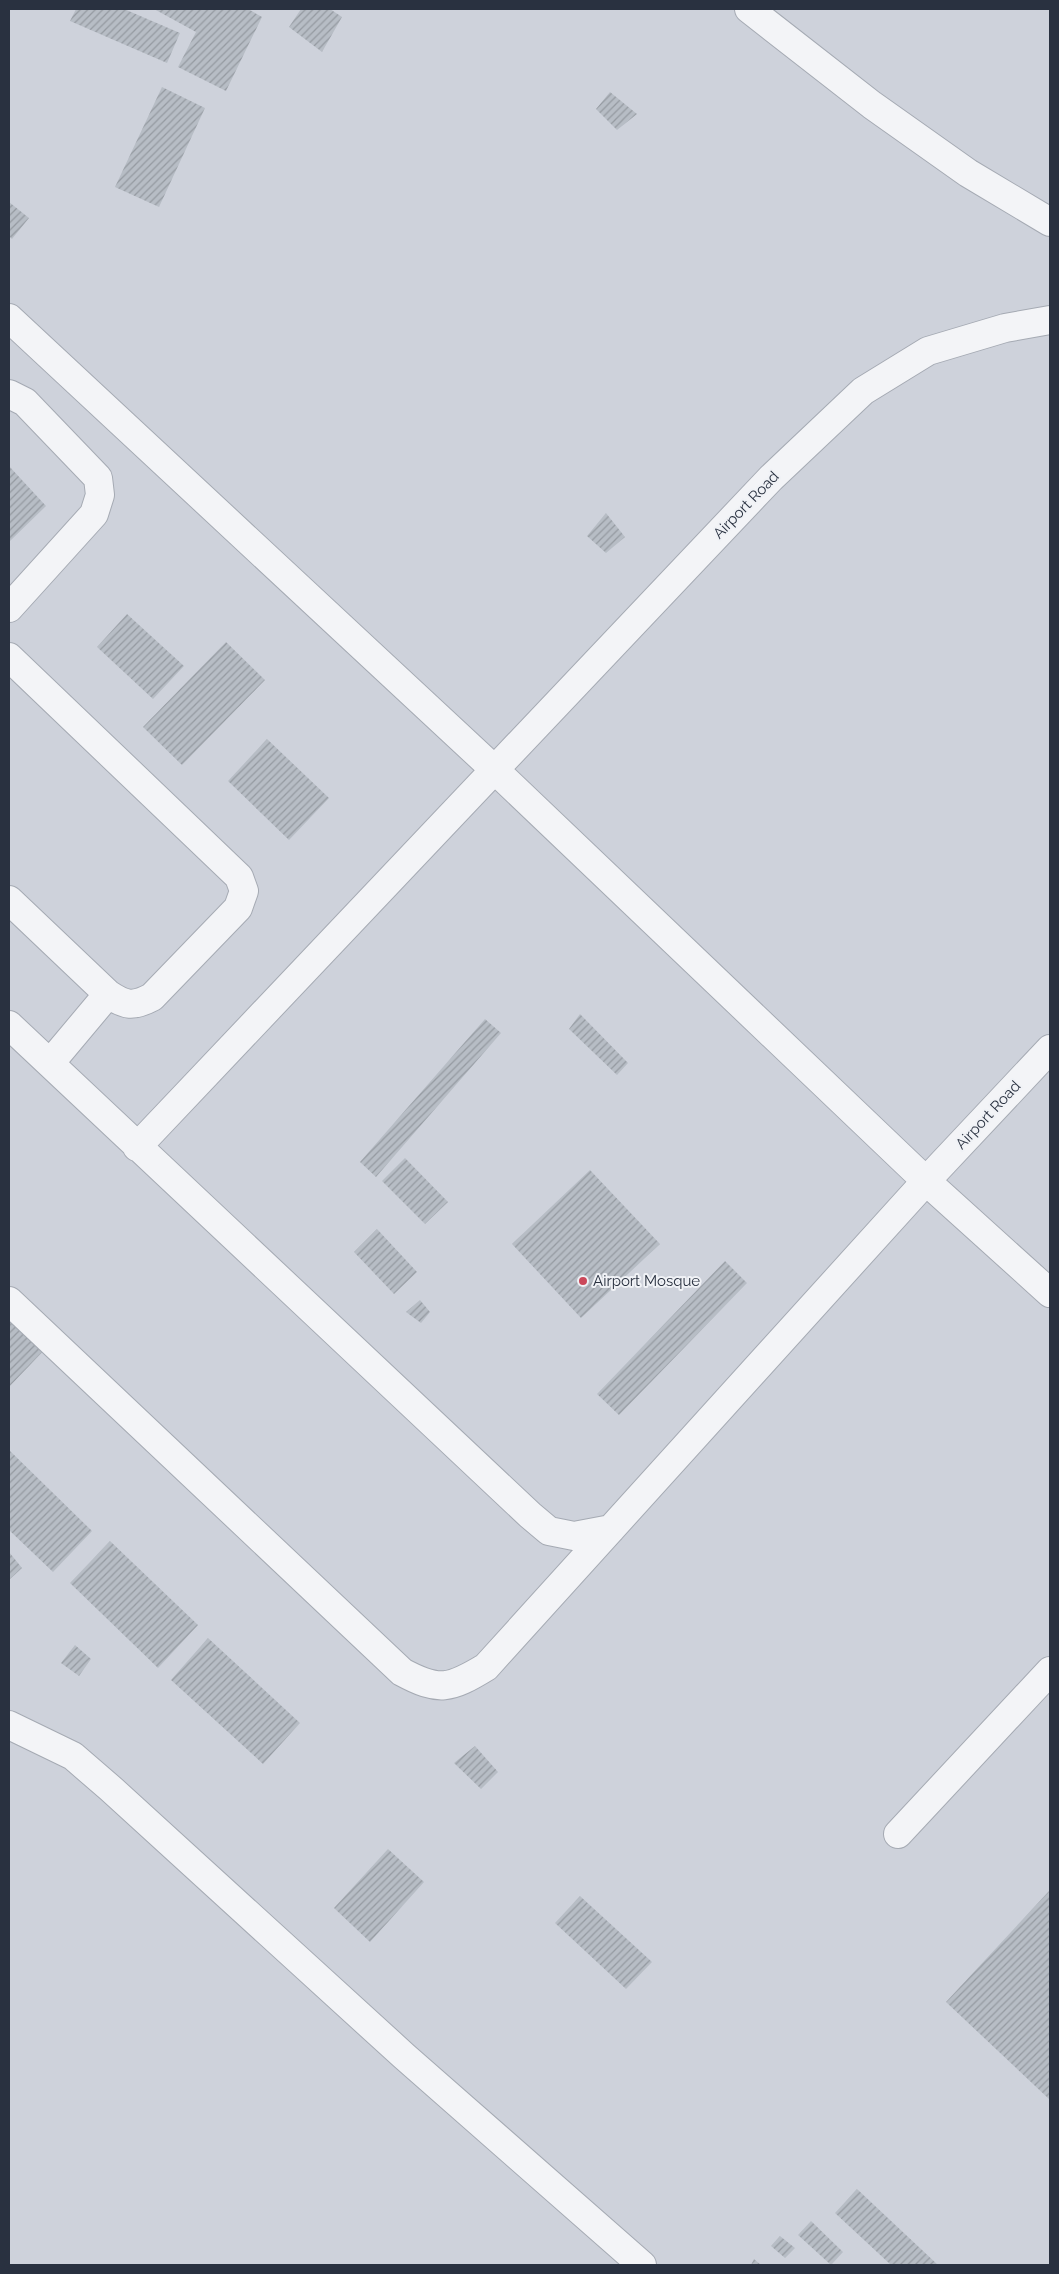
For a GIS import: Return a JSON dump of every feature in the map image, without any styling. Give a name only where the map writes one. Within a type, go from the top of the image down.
[{"type":"street","points":[[749,9],[872,105],[968,173],[1050,222]]},
{"type":"street","points":[[9,318],[496,771],[926,1181],[1050,1293]]},
{"type":"street","name":"Airport Road","points":[[137,1147],[496,771],[772,478],[863,390],[928,351],[1005,328],[1050,320]]},
{"type":"street","points":[[9,394],[25,402],[98,478],[100,496],[94,514],[9,608]]},
{"type":"street","points":[[9,657],[238,877],[244,891],[238,908],[152,997],[139,1003],[123,1004],[108,994],[9,900]]},
{"type":"street","points":[[51,1062],[108,994]]},
{"type":"street","points":[[9,1025],[51,1062],[137,1147],[548,1531],[574,1536],[611,1529]]},
{"type":"street","name":"Airport Road","points":[[9,1301],[402,1672],[422,1683],[445,1686],[465,1680],[486,1667],[926,1181],[1050,1049]]},
{"type":"street","points":[[898,1834],[1050,1671]]},
{"type":"street","points":[[9,1725],[73,1756],[404,2056],[642,2265]]},
{"type":"shaded area","points":[[9,9],[1050,9],[1050,2265],[9,2265]]},
{"type":"building","points":[[76,9],[124,9],[180,33],[167,63],[70,21]]},
{"type":"building","points":[[154,9],[248,9],[262,17],[226,91],[178,67],[196,32]]},
{"type":"building","points":[[301,9],[330,9],[342,17],[322,52],[289,27]]},
{"type":"building","points":[[162,87],[205,108],[159,207],[115,187]]},
{"type":"building","points":[[610,92],[637,114],[617,130],[596,109]]},
{"type":"building","points":[[9,202],[29,218],[12,239],[9,236]]},
{"type":"building","points":[[9,466],[46,506],[9,542]]},
{"type":"building","points":[[606,513],[625,537],[606,553],[587,536]]},
{"type":"building","points":[[127,614],[184,666],[153,699],[97,647]]},
{"type":"building","points":[[226,642],[265,680],[182,765],[143,727]]},
{"type":"building","points":[[267,739],[329,798],[289,840],[228,781]]},
{"type":"building","points":[[580,1014],[628,1063],[617,1075],[569,1029]]},
{"type":"building","points":[[485,1019],[501,1033],[376,1177],[360,1162]]},
{"type":"building","points":[[405,1158],[448,1202],[425,1224],[382,1181]]},
{"type":"building","name":"Airport Mosque","points":[[590,1170],[660,1244],[581,1318],[512,1244]]},
{"type":"building","points":[[377,1229],[417,1272],[394,1294],[354,1252]]},
{"type":"building","points":[[725,1261],[747,1283],[619,1415],[597,1394]]},
{"type":"building","points":[[420,1300],[430,1312],[421,1323],[406,1312]]},
{"type":"building","points":[[9,1308],[49,1345],[9,1387]]},
{"type":"building","points":[[9,1450],[92,1531],[53,1572],[9,1530]]},
{"type":"building","points":[[110,1541],[198,1625],[158,1668],[70,1583]]},
{"type":"building","points":[[9,1552],[22,1568],[9,1580]]},
{"type":"building","points":[[208,1638],[300,1723],[263,1764],[171,1680]]},
{"type":"building","points":[[75,1645],[91,1659],[79,1676],[61,1663]]},
{"type":"building","points":[[475,1746],[498,1772],[481,1789],[454,1763]]},
{"type":"building","points":[[388,1849],[424,1882],[370,1942],[334,1908]]},
{"type":"building","points":[[1050,1890],[1050,2100],[946,2002]]},
{"type":"building","points":[[580,1896],[652,1962],[626,1989],[555,1923]]},
{"type":"building","points":[[857,2189],[938,2265],[891,2265],[835,2213]]},
{"type":"building","points":[[811,2221],[843,2252],[831,2265],[798,2235]]},
{"type":"building","points":[[780,2236],[795,2248],[785,2258],[771,2246]]},
{"type":"building","points":[[754,2259],[761,2265],[751,2265]]},
{"type":"place","name":"Airport Mosque","points":[[583,1281]]}]
